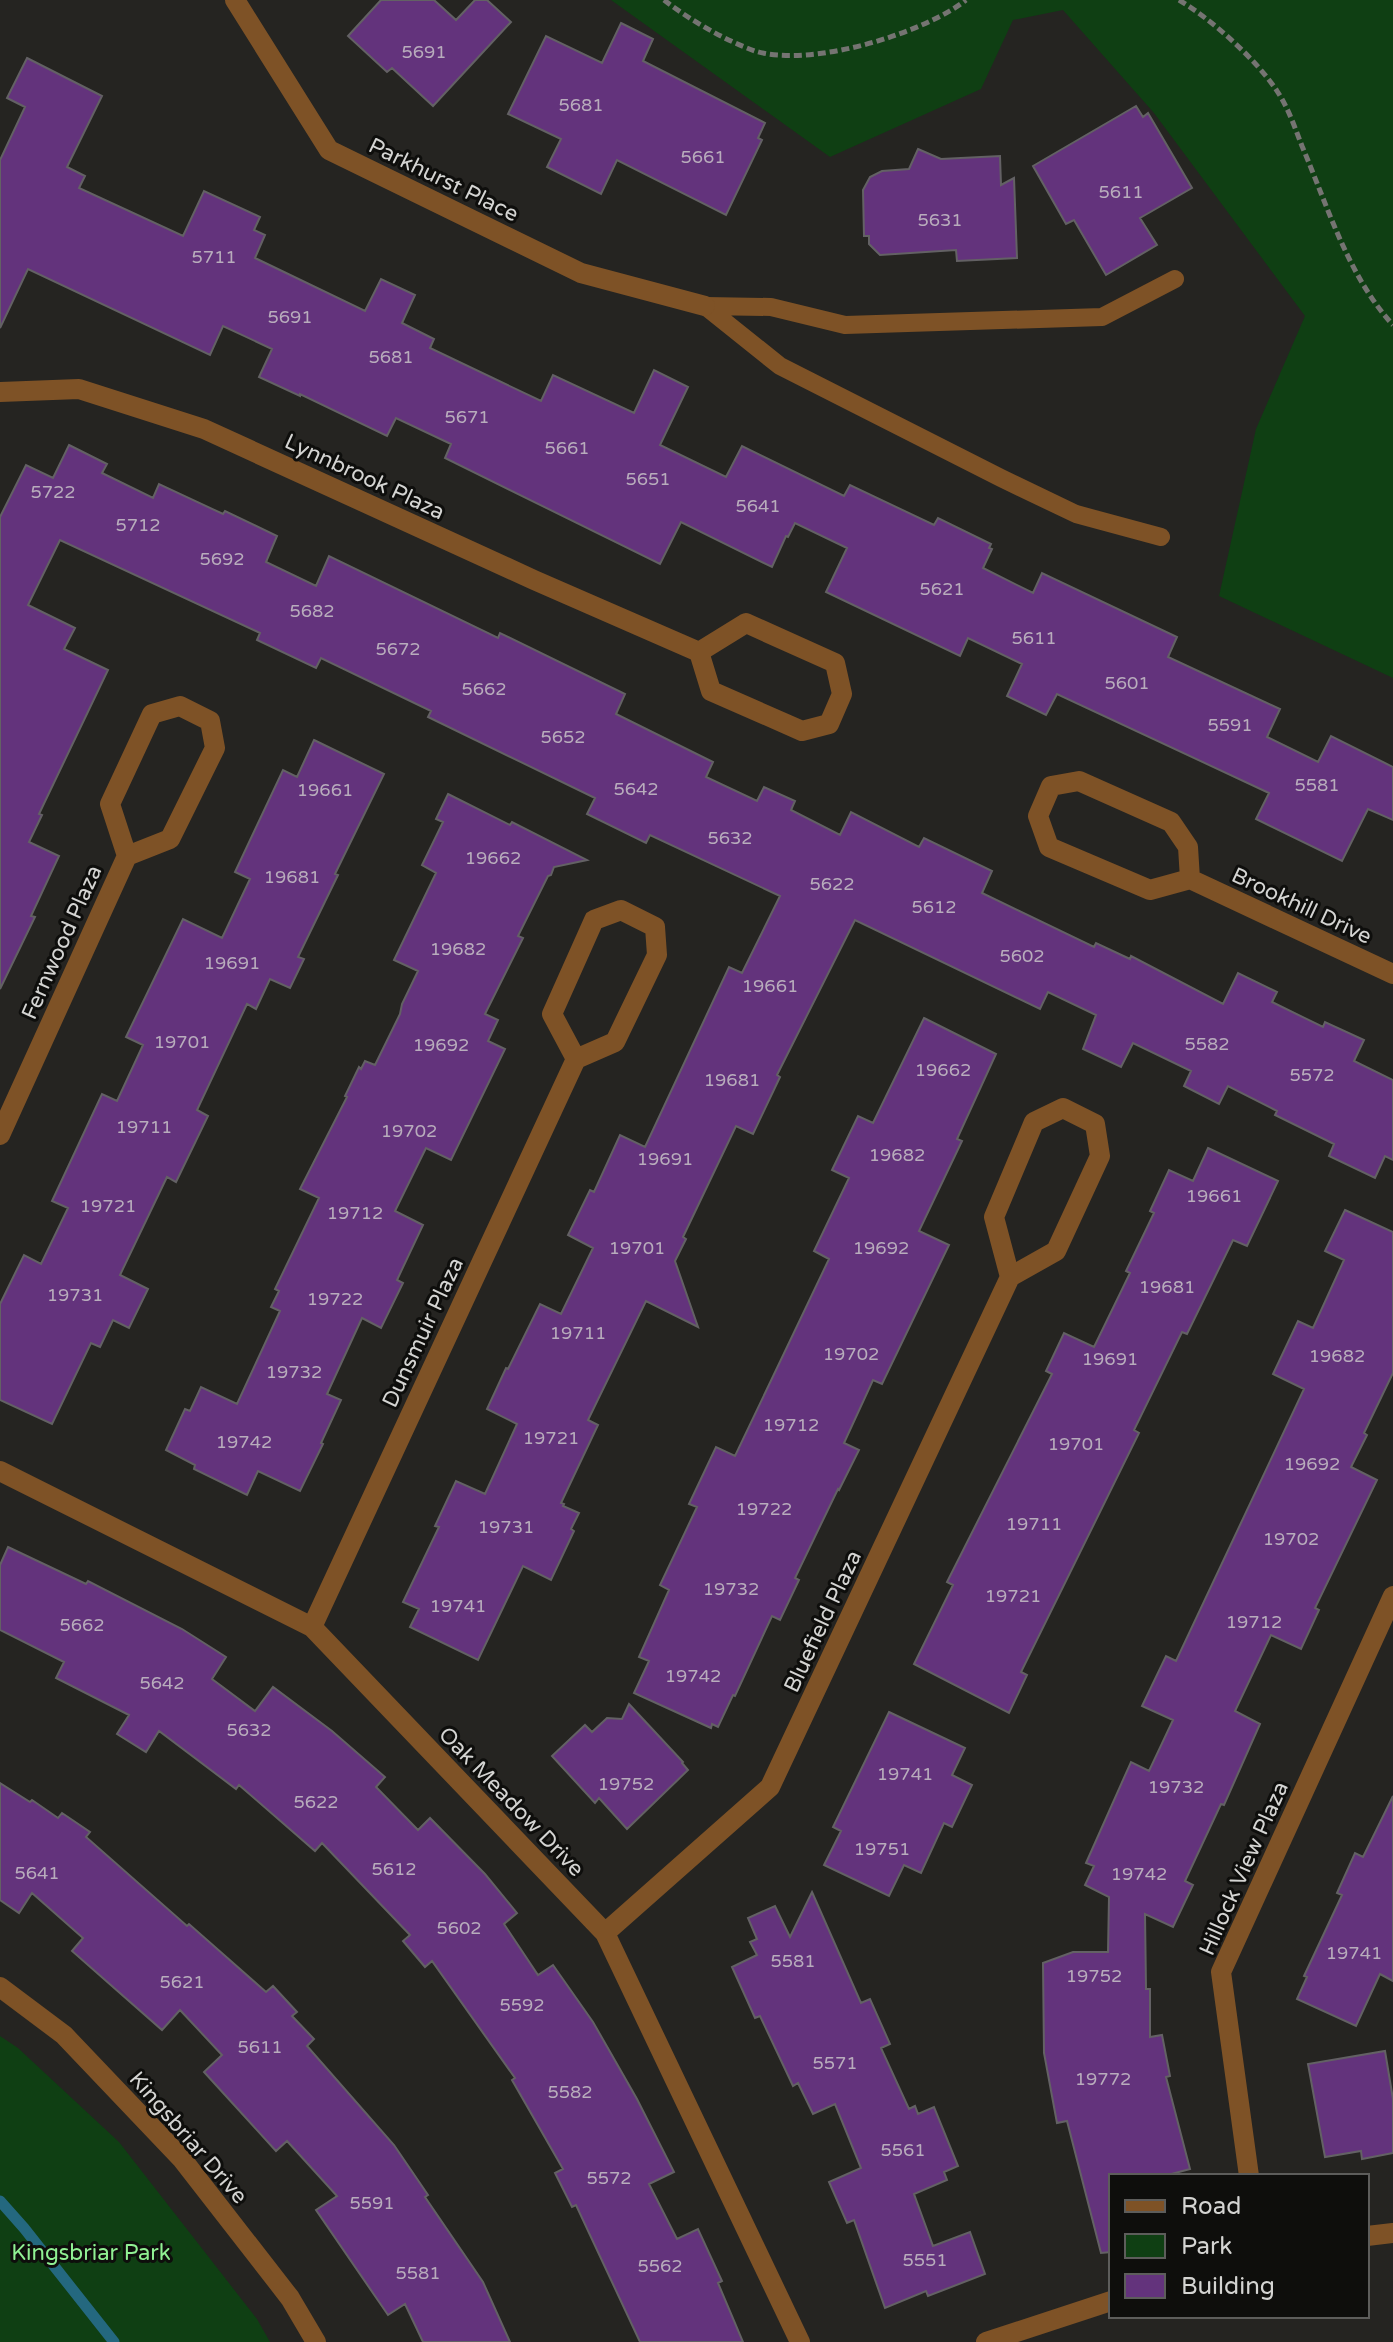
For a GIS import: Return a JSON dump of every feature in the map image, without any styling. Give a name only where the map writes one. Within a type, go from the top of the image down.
[{"type":"street","name":"Parkhurst Place","points":[[235,0],[329,150],[581,273],[705,306]]},
{"type":"street","name":"Lynnbrook Plaza","points":[[0,392],[79,389],[204,429],[699,652]]},
{"type":"street","points":[[746,623],[835,663],[842,694],[829,724],[802,731],[711,691],[699,652],[746,623]]},
{"type":"street","name":"Fernwood Plaza","points":[[0,1135],[127,856],[110,804],[152,714],[180,706],[210,721],[215,748],[170,839],[127,856]]},
{"type":"street","points":[[1079,781],[1171,822],[1188,847],[1190,879],[1150,890],[1049,847],[1038,816],[1051,786],[1079,781]]},
{"type":"street","name":"Brookhill Drive","points":[[1190,879],[1393,974]]},
{"type":"street","points":[[621,910],[655,927],[657,955],[615,1042],[576,1059],[552,1014],[594,920],[621,910]]},
{"type":"street","name":"Dunsmuir Plaza","points":[[312,1627],[576,1059]]},
{"type":"street","points":[[1063,1108],[1095,1124],[1100,1156],[1056,1251],[1010,1277],[994,1217],[1034,1122],[1063,1108]]},
{"type":"street","name":"Bluefield Plaza","points":[[605,1933],[770,1787],[1010,1277]]},
{"type":"street","name":"Oak Meadow Drive","points":[[0,1471],[312,1627],[605,1933],[800,2342]]},
{"type":"street","name":"Hillock View Plaza","points":[[1249,2174],[1221,1972],[1393,1596]]},
{"type":"street","name":"Kingsbriar Drive","points":[[0,1987],[64,2035],[182,2159],[290,2298],[316,2342]]},
{"type":"street","points":[[1369,2236],[1393,2233]]},
{"type":"street","points":[[986,2342],[1109,2302]]},
{"type":"lane","points":[[705,306],[771,307],[845,325],[1102,317],[1175,279]]},
{"type":"lane","points":[[705,306],[780,366],[1001,478],[1076,514],[1161,537]]},
{"type":"path","points":[[664,0],[718,33],[757,51],[796,55],[846,49],[899,35],[953,10],[966,0]]},
{"type":"path","points":[[1179,0],[1203,14],[1277,91],[1354,269],[1381,312],[1393,325]]},
{"type":"green space","points":[[611,0],[1393,0],[1393,678],[1219,596],[1256,429],[1305,316],[1154,113],[1063,10],[1013,20],[981,89],[830,157]]},
{"type":"green space","name":"Kingsbriar Park","points":[[0,2036],[18,2048],[119,2142],[257,2319],[270,2342],[0,2342]]},
{"type":"building","points":[[381,0],[434,0],[456,20],[475,0],[487,0],[511,22],[433,106],[392,68],[387,72],[348,36]]},
{"type":"building","points":[[621,23],[653,39],[643,61],[765,123],[758,138],[762,140],[726,215],[617,160],[601,194],[547,167],[561,139],[508,114],[546,36],[602,63]]},
{"type":"building","points":[[27,58],[102,96],[67,167],[85,176],[79,188],[183,236],[204,191],[260,217],[254,230],[265,235],[255,258],[365,311],[381,279],[415,295],[402,323],[434,339],[430,348],[541,401],[553,375],[634,413],[654,370],[688,387],[660,445],[726,477],[742,446],[844,496],[850,485],[934,525],[938,518],[991,544],[989,548],[992,549],[983,568],[1033,593],[1042,573],[1177,637],[1168,657],[1280,709],[1267,737],[1318,762],[1331,736],[1393,767],[1393,820],[1368,809],[1342,861],[1256,819],[1269,793],[1057,694],[1046,715],[1007,696],[1022,664],[968,638],[960,656],[826,592],[847,548],[795,523],[772,567],[681,522],[660,564],[445,458],[451,444],[396,418],[387,436],[259,377],[272,349],[223,326],[210,355],[28,269],[0,328],[0,160],[25,107],[7,98]]},
{"type":"building","points":[[1136,106],[1143,117],[1148,113],[1192,188],[1140,218],[1157,245],[1106,275],[1074,220],[1066,224],[1033,166]]},
{"type":"building","points":[[918,149],[941,159],[1000,156],[1001,185],[1014,178],[1017,258],[957,261],[956,250],[880,255],[869,244],[869,236],[864,236],[863,190],[870,177],[882,171],[909,169]]},
{"type":"building","points":[[69,445],[107,464],[102,473],[153,498],[159,484],[277,536],[266,562],[316,586],[329,556],[498,638],[500,633],[625,694],[616,714],[713,762],[706,777],[757,801],[764,787],[795,801],[791,810],[840,835],[851,812],[919,847],[924,838],[992,871],[982,893],[1094,947],[1096,943],[1130,959],[1131,956],[1223,1004],[1238,973],[1277,992],[1272,1002],[1323,1027],[1325,1022],[1364,1040],[1354,1061],[1393,1080],[1393,1160],[1385,1156],[1375,1178],[1329,1156],[1334,1144],[1275,1115],[1277,1111],[1228,1086],[1219,1104],[1184,1086],[1191,1071],[1133,1043],[1121,1067],[1083,1049],[1096,1015],[1048,992],[1040,1009],[855,920],[777,1075],[780,1077],[753,1134],[736,1126],[683,1237],[686,1239],[675,1261],[698,1327],[646,1301],[588,1420],[598,1425],[561,1503],[579,1513],[551,1580],[523,1566],[478,1660],[410,1627],[419,1609],[403,1602],[439,1527],[435,1526],[456,1481],[485,1494],[517,1424],[487,1409],[506,1368],[540,1304],[561,1314],[593,1248],[568,1235],[590,1190],[594,1192],[620,1135],[645,1147],[729,967],[742,973],[780,896],[650,835],[646,843],[587,814],[595,798],[428,717],[431,711],[321,658],[316,668],[257,640],[260,633],[60,540],[28,605],[75,628],[64,649],[108,670],[39,814],[42,815],[29,842],[59,856],[31,916],[35,917],[0,989],[0,517],[26,465],[53,478]]},
{"type":"building","points":[[314,740],[384,774],[298,957],[304,959],[290,988],[270,979],[256,1009],[247,1004],[197,1110],[208,1116],[176,1182],[167,1177],[120,1275],[148,1289],[129,1328],[113,1320],[100,1347],[91,1343],[52,1424],[0,1400],[0,1304],[24,1255],[41,1264],[68,1208],[52,1201],[102,1094],[117,1101],[143,1045],[126,1037],[183,919],[222,938],[250,879],[235,872],[283,770],[297,777]]},
{"type":"building","points":[[448,794],[587,860],[554,867],[518,936],[523,938],[485,1014],[498,1020],[488,1041],[505,1049],[451,1160],[426,1148],[395,1211],[423,1225],[397,1280],[403,1283],[381,1328],[362,1318],[327,1394],[341,1400],[300,1491],[258,1471],[247,1495],[194,1469],[195,1465],[166,1450],[185,1409],[190,1411],[201,1387],[237,1404],[280,1311],[271,1307],[279,1291],[275,1289],[319,1198],[300,1189],[359,1067],[361,1069],[365,1061],[375,1065],[418,971],[394,960],[436,873],[422,865],[443,822],[436,819]]},
{"type":"building","points":[[924,1018],[996,1054],[957,1139],[962,1141],[919,1231],[949,1245],[882,1384],[873,1380],[844,1443],[859,1450],[795,1578],[799,1580],[780,1620],[772,1616],[735,1696],[718,1727],[712,1724],[711,1728],[634,1693],[649,1661],[639,1657],[669,1590],[660,1585],[697,1507],[689,1504],[716,1447],[735,1456],[829,1259],[814,1251],[849,1178],[832,1170],[858,1116],[873,1123]]},
{"type":"building","points":[[1208,1148],[1278,1181],[1247,1246],[1233,1240],[1187,1334],[1182,1332],[1134,1430],[1139,1433],[1021,1672],[1027,1675],[1009,1713],[914,1664],[953,1585],[947,1582],[1052,1374],[1046,1371],[1064,1333],[1094,1347],[1130,1273],[1126,1271],[1154,1213],[1150,1211],[1169,1170],[1193,1181]]},
{"type":"building","points":[[1345,1210],[1393,1232],[1393,1373],[1351,1467],[1377,1480],[1315,1608],[1319,1610],[1301,1649],[1271,1635],[1235,1711],[1260,1724],[1224,1805],[1221,1804],[1185,1881],[1193,1885],[1173,1927],[1145,1914],[1150,2037],[1162,2035],[1170,2076],[1166,2077],[1190,2169],[1171,2174],[1109,2174],[1109,2252],[1101,2253],[1067,2121],[1057,2123],[1044,2053],[1043,1963],[1073,1952],[1108,1952],[1109,1897],[1085,1885],[1094,1866],[1086,1863],[1131,1762],[1149,1771],[1173,1720],[1142,1706],[1166,1656],[1176,1661],[1304,1389],[1273,1374],[1298,1321],[1313,1328],[1344,1260],[1325,1251]]},
{"type":"building","points":[[8,1547],[86,1584],[88,1581],[182,1629],[226,1657],[212,1679],[255,1711],[273,1687],[332,1731],[385,1777],[376,1787],[418,1830],[430,1818],[485,1874],[517,1913],[504,1924],[538,1975],[553,1965],[593,2022],[637,2099],[674,2172],[649,2184],[677,2239],[698,2229],[722,2281],[718,2283],[743,2342],[640,2342],[576,2205],[572,2207],[555,2173],[563,2169],[512,2080],[515,2078],[432,1961],[425,1967],[403,1941],[410,1935],[322,1843],[315,1851],[239,1785],[236,1789],[159,1731],[146,1752],[117,1734],[129,1715],[56,1678],[64,1662],[0,1630],[0,1565]]},
{"type":"building","points":[[629,1704],[688,1770],[627,1829],[599,1798],[595,1803],[552,1756],[585,1725],[592,1732],[607,1718],[622,1719]]},
{"type":"building","points":[[889,1712],[965,1748],[952,1775],[972,1785],[952,1827],[944,1823],[921,1873],[904,1865],[889,1896],[824,1865],[841,1831],[833,1827]]},
{"type":"building","points":[[0,1783],[58,1818],[62,1813],[90,1832],[86,1837],[187,1926],[189,1924],[266,1992],[273,1986],[297,2012],[292,2016],[314,2039],[307,2046],[394,2145],[428,2195],[425,2197],[483,2282],[510,2342],[423,2342],[405,2304],[388,2315],[316,2210],[337,2196],[287,2141],[276,2151],[204,2072],[222,2055],[180,2010],[162,2030],[72,1951],[83,1938],[32,1893],[19,1913],[0,1900]]},
{"type":"building","points":[[1393,1796],[1393,1981],[1380,1974],[1356,2026],[1297,1999],[1307,1977],[1304,1976],[1342,1895],[1337,1893],[1355,1853],[1363,1857]]},
{"type":"building","points":[[812,1892],[861,2003],[870,1999],[890,2044],[881,2048],[909,2109],[915,2106],[918,2114],[934,2107],[958,2166],[944,2172],[947,2180],[914,2194],[933,2246],[970,2232],[985,2274],[928,2296],[926,2291],[885,2308],[854,2220],[847,2223],[829,2182],[861,2168],[835,2104],[813,2114],[798,2083],[793,2086],[760,2016],[755,2018],[732,1967],[757,1955],[750,1942],[757,1939],[748,1918],[775,1906],[790,1937]]},
{"type":"building","points":[[1385,2051],[1393,2099],[1393,2153],[1362,2159],[1361,2151],[1325,2157],[1308,2064]]},
{"type":"waterway","points":[[0,2201],[114,2342]]}]
